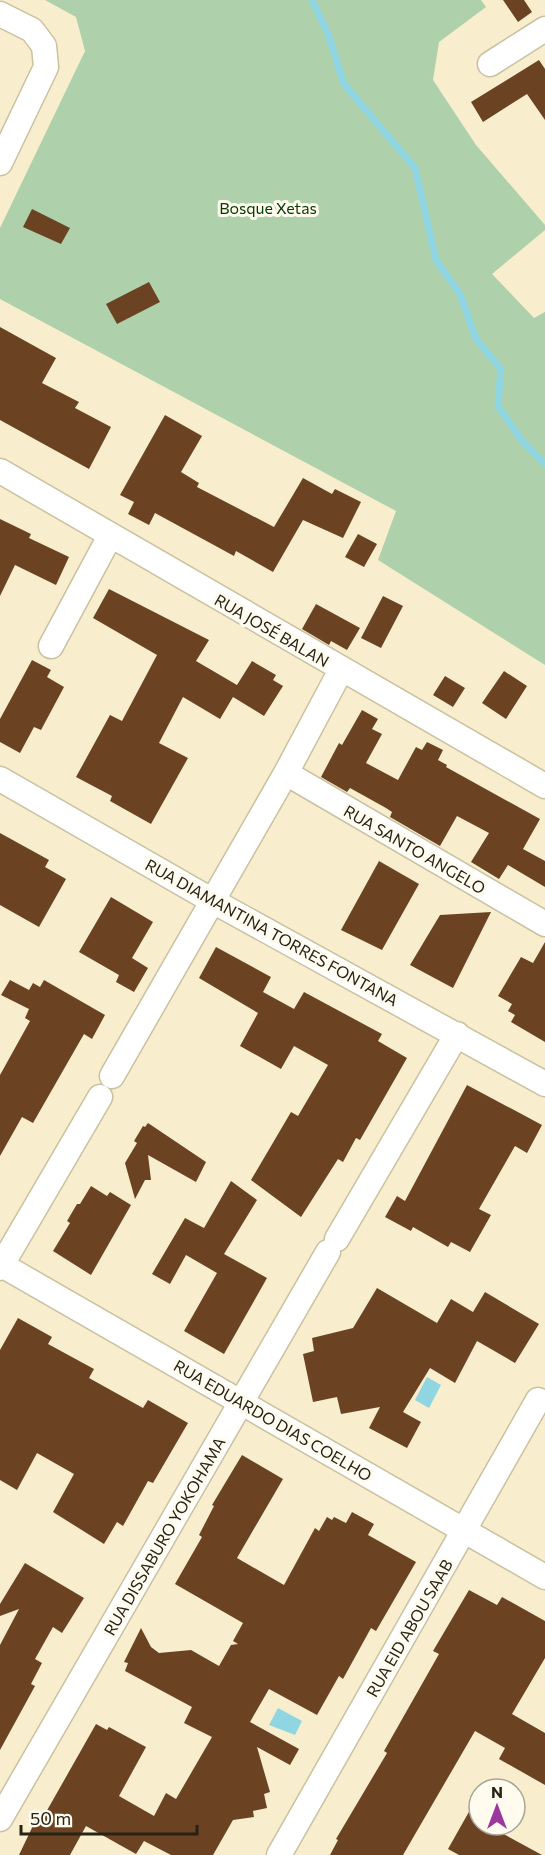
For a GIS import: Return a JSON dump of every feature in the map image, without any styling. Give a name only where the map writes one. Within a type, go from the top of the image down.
[{"type":"street","points":[[0,14],[32,30],[44,46],[46,67],[0,163]]},
{"type":"street","points":[[490,64],[545,29]]},
{"type":"street","name":"RUA JOSÉ BALAN","points":[[0,471],[545,786]]},
{"type":"street","points":[[51,646],[110,536]]},
{"type":"street","points":[[112,1076],[286,773],[341,670]]},
{"type":"street","name":"RUA SANTO ANGELO","points":[[286,773],[545,924]]},
{"type":"street","name":"RUA DIAMANTINA TORRES FONTANA","points":[[0,780],[211,900],[545,1083]]},
{"type":"street","name":"RUA DISSABURO YOKOHAMA","points":[[0,1819],[332,1245],[457,1034]]},
{"type":"street","points":[[1,1265],[100,1097]]},
{"type":"street","name":"RUA EDUARDO DIAS COELHO","points":[[1,1265],[545,1577]]},
{"type":"street","name":"RUA EID ABOU SAAB","points":[[279,1855],[538,1400]]},
{"type":"green space","name":"Bosque Xetas","points":[[45,0],[481,0],[486,7],[439,42],[433,80],[476,145],[545,225],[545,230],[492,274],[534,318],[545,312],[545,665],[378,560],[396,511],[0,299],[0,228],[85,51],[76,17]]},
{"type":"water","points":[[427,1377],[441,1385],[429,1408],[415,1400]]},
{"type":"water","points":[[278,1708],[302,1721],[295,1735],[269,1725]]},
{"type":"building","points":[[503,0],[524,0],[532,12],[518,22]]},
{"type":"building","points":[[539,60],[545,69],[545,120],[527,94],[483,122],[471,102]]},
{"type":"building","points":[[32,209],[70,228],[61,244],[23,227]]},
{"type":"building","points":[[149,282],[160,302],[117,324],[106,304]]},
{"type":"building","points":[[0,327],[56,358],[42,383],[79,402],[75,408],[111,427],[89,469],[0,420]]},
{"type":"building","points":[[165,415],[202,436],[181,472],[199,483],[197,487],[274,527],[303,478],[332,494],[335,489],[361,502],[343,538],[303,520],[273,572],[236,551],[234,556],[155,513],[149,525],[128,514],[134,502],[120,495]]},
{"type":"building","points":[[0,519],[31,534],[29,538],[69,557],[56,585],[15,565],[0,596]]},
{"type":"building","points":[[358,534],[377,544],[364,567],[345,557]]},
{"type":"building","points":[[109,589],[209,640],[196,661],[237,685],[252,661],[276,675],[273,680],[283,686],[264,716],[233,697],[220,719],[183,697],[159,743],[188,758],[151,824],[110,801],[112,796],[76,777],[110,715],[122,721],[157,655],[93,618]]},
{"type":"building","points":[[383,596],[403,606],[381,648],[361,638]]},
{"type":"building","points":[[316,604],[360,628],[347,650],[331,641],[329,645],[302,629]]},
{"type":"building","points":[[32,660],[51,670],[47,677],[64,687],[41,730],[34,727],[20,753],[0,742],[0,719]]},
{"type":"building","points":[[504,671],[527,686],[506,719],[482,703]]},
{"type":"building","points":[[445,676],[465,688],[453,707],[433,695]]},
{"type":"building","points":[[362,710],[378,719],[372,729],[382,734],[366,763],[398,780],[416,747],[422,750],[427,742],[443,750],[438,760],[447,765],[446,767],[540,819],[523,849],[545,861],[545,887],[508,865],[499,879],[471,862],[489,833],[457,816],[440,846],[390,817],[392,812],[386,808],[350,788],[347,792],[321,777],[339,743],[342,745]]},
{"type":"building","points":[[0,833],[49,860],[45,867],[66,879],[39,927],[0,905]]},
{"type":"building","points":[[379,861],[419,884],[382,950],[341,930]]},
{"type":"building","points":[[111,897],[153,922],[132,958],[148,968],[134,992],[116,982],[119,975],[79,952]]},
{"type":"building","points":[[491,912],[453,988],[410,965],[440,915]]},
{"type":"building","points":[[545,942],[545,1042],[511,1022],[515,1015],[508,1011],[512,1004],[498,996],[521,957],[533,963]]},
{"type":"building","points":[[216,947],[271,977],[263,992],[294,1009],[304,992],[382,1034],[378,1041],[407,1058],[360,1140],[356,1138],[343,1162],[338,1159],[301,1217],[251,1180],[291,1112],[298,1116],[328,1065],[294,1046],[281,1069],[240,1046],[258,1013],[199,978]]},
{"type":"building","points":[[10,980],[29,990],[33,983],[40,987],[44,980],[105,1015],[92,1039],[84,1034],[33,1123],[22,1117],[0,1156],[0,1075],[30,1021],[25,1018],[29,1009],[1,995]]},
{"type":"building","points":[[467,1085],[542,1125],[527,1153],[515,1146],[479,1209],[491,1215],[470,1252],[451,1242],[448,1247],[413,1227],[411,1231],[385,1217],[397,1196],[405,1201]]},
{"type":"building","points":[[148,1123],[206,1162],[196,1182],[148,1155],[151,1180],[145,1180],[135,1199],[125,1163],[137,1143],[134,1141],[143,1126],[145,1127]]},
{"type":"building","points":[[231,1181],[257,1200],[224,1254],[267,1278],[224,1354],[184,1331],[217,1273],[186,1255],[170,1284],[152,1274],[185,1218],[204,1228]]},
{"type":"building","points":[[91,1186],[107,1196],[110,1192],[131,1205],[91,1275],[53,1251],[70,1223],[67,1221]]},
{"type":"building","points":[[377,1288],[437,1323],[451,1299],[473,1312],[485,1292],[539,1324],[515,1363],[477,1341],[455,1383],[430,1368],[403,1412],[421,1422],[407,1448],[369,1428],[380,1407],[341,1414],[337,1397],[313,1402],[303,1354],[314,1351],[312,1338],[353,1328]]},
{"type":"building","points":[[18,1318],[52,1337],[48,1344],[94,1369],[89,1378],[143,1408],[148,1400],[188,1423],[153,1483],[148,1481],[123,1526],[117,1522],[104,1544],[53,1512],[74,1474],[37,1453],[17,1490],[0,1480],[0,1350]]},
{"type":"building","points":[[242,1455],[283,1479],[237,1558],[284,1585],[315,1528],[319,1531],[327,1517],[332,1520],[334,1517],[346,1523],[352,1512],[374,1524],[368,1535],[416,1562],[376,1631],[371,1628],[343,1679],[339,1676],[317,1715],[269,1689],[250,1722],[299,1749],[290,1765],[257,1747],[270,1792],[264,1794],[267,1808],[253,1811],[254,1817],[233,1820],[213,1855],[171,1855],[144,1841],[136,1854],[86,1826],[70,1855],[19,1855],[40,1811],[45,1814],[96,1724],[107,1730],[109,1727],[146,1747],[119,1796],[154,1816],[166,1793],[176,1799],[212,1737],[184,1723],[192,1707],[125,1671],[128,1663],[124,1662],[141,1628],[151,1647],[159,1653],[191,1650],[219,1666],[231,1645],[238,1644],[233,1641],[243,1623],[175,1584],[202,1537],[199,1535],[214,1506],[212,1505]]},
{"type":"building","points":[[25,1563],[84,1598],[62,1633],[53,1627],[35,1659],[42,1663],[31,1684],[35,1686],[0,1750],[0,1645],[19,1609],[0,1616],[0,1604]]},
{"type":"building","points":[[469,1590],[497,1605],[502,1597],[545,1621],[545,1658],[512,1714],[545,1733],[545,1785],[499,1759],[505,1748],[475,1731],[403,1855],[330,1855],[338,1840],[336,1839],[387,1753],[384,1751],[439,1654],[433,1651]]},
{"type":"building","points":[[467,1815],[467,1837],[509,1837],[542,1855],[459,1855],[448,1849]]},
{"type":"waterway","points":[[312,0],[328,34],[344,84],[415,168],[436,260],[460,294],[476,339],[501,369],[498,406],[523,442],[545,464]]}]
